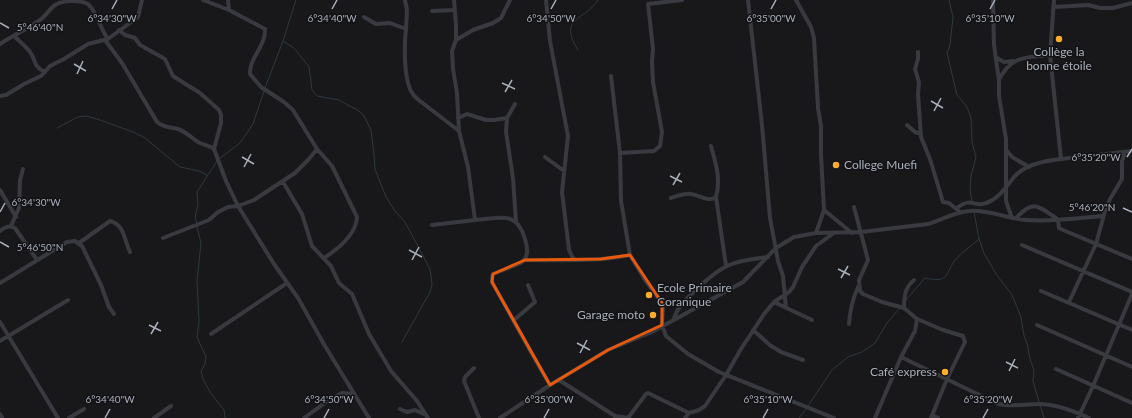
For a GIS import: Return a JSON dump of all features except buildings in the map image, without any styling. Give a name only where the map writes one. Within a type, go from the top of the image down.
[{"type":"street","points":[[0,44],[39,21],[49,13],[54,6],[60,3],[78,0],[90,6],[99,22],[106,40],[158,122],[164,127],[180,129],[197,141],[214,149],[226,181],[238,206],[298,298],[324,346],[369,418]]},
{"type":"street","points":[[0,96],[6,95],[41,76],[50,66],[88,44],[106,40],[138,17],[142,0]]},
{"type":"street","points":[[203,0],[229,10],[265,29],[264,41],[251,66],[250,74],[261,87],[288,104],[297,116],[316,149],[332,166],[357,217],[357,224],[352,232],[336,250],[324,258]]},
{"type":"street","points":[[228,0],[229,10]]},
{"type":"street","points":[[405,0],[407,10],[406,73],[410,89],[414,97],[459,131]]},
{"type":"street","points":[[454,0],[456,40],[452,51],[452,62],[457,93],[459,131],[468,167],[475,220]]},
{"type":"street","points":[[456,40],[473,30],[493,23],[501,18],[510,0]]},
{"type":"street","points":[[546,0],[550,40],[568,136],[562,192],[569,250],[574,260]]},
{"type":"street","points":[[620,153],[654,151],[660,146],[662,132],[652,82],[653,49],[648,4],[682,0]]},
{"type":"street","points":[[748,0],[762,125],[770,218],[783,276],[786,308]]},
{"type":"street","points":[[796,0],[812,27],[814,38],[818,108],[821,126],[824,210],[816,234]]},
{"type":"street","points":[[993,0],[994,40],[1006,149],[1006,201],[1014,218]]},
{"type":"street","points":[[1054,0],[1050,54],[1061,159]]},
{"type":"street","points":[[1054,7],[1088,6],[1113,8],[1132,3]]},
{"type":"street","points":[[432,10],[455,10]]},
{"type":"street","points":[[364,17],[376,24],[390,23],[406,29]]},
{"type":"street","points":[[119,30],[126,35],[135,38],[140,45],[165,59],[173,76],[200,93],[219,110],[221,115],[221,123],[214,149]]},
{"type":"street","points":[[14,36],[31,52],[35,64],[45,72]]},
{"type":"street","points":[[918,52],[918,59],[914,69],[919,80],[918,94],[921,134],[934,169],[943,202],[949,203],[960,212]]},
{"type":"street","points":[[997,58],[1006,62],[1050,54]]},
{"type":"street","points":[[999,81],[1006,69],[1015,61]]},
{"type":"street","points":[[611,76],[620,153],[621,201],[630,256],[662,303],[662,326],[666,336],[674,344],[698,360],[726,375],[834,418]]},
{"type":"street","points":[[515,104],[507,118],[506,132],[513,178],[516,222]]},
{"type":"street","points":[[458,118],[467,114],[486,120],[507,118]]},
{"type":"street","points":[[907,125],[921,134]]},
{"type":"street","points":[[711,146],[719,174],[716,198],[726,266]]},
{"type":"street","points":[[163,238],[209,220],[218,212],[228,207],[238,206],[254,200],[283,182],[304,165],[316,149]]},
{"type":"street","points":[[1006,149],[1012,158],[1029,167]]},
{"type":"street","points":[[957,208],[967,202],[985,204],[1002,193],[1017,174],[1029,167],[1043,162],[1132,151]]},
{"type":"street","points":[[1069,302],[1096,244],[1102,216],[1122,179],[1122,161],[1125,152]]},
{"type":"street","points":[[545,157],[564,170]]},
{"type":"street","points":[[0,231],[11,226],[16,216],[20,204],[20,180],[23,169]]},
{"type":"street","points":[[283,182],[302,214],[312,246],[331,266],[339,283],[352,294],[369,334],[391,371],[417,401],[427,417]]},
{"type":"street","points":[[0,190],[16,216]]},
{"type":"street","points":[[672,198],[688,194],[709,200],[716,198]]},
{"type":"street","points":[[1014,218],[1024,210],[1035,205],[1058,220],[1059,228],[1132,259]]},
{"type":"street","points":[[854,207],[868,260],[859,280],[860,291],[863,294],[882,302],[904,308],[917,319],[943,330],[963,336],[965,339],[932,417],[938,418]]},
{"type":"street","points":[[824,210],[852,233]]},
{"type":"street","points":[[500,418],[550,384],[608,350],[652,332],[743,282],[776,248],[794,237],[816,234],[852,233],[928,224],[960,212],[978,210],[1025,220],[1058,220],[1102,216]]},
{"type":"street","points":[[432,225],[507,218],[516,222],[523,232],[528,250],[525,260]]},
{"type":"street","points":[[79,243],[110,221],[121,228],[130,252]]},
{"type":"street","points":[[11,226],[15,228],[37,260]]},
{"type":"street","points":[[685,418],[689,413],[702,409],[726,375],[764,314],[774,302],[784,296],[793,287],[802,267],[816,246],[834,233]]},
{"type":"street","points":[[0,283],[67,242],[75,241],[79,243],[92,264],[105,298],[114,314]]},
{"type":"street","points":[[1022,245],[1132,293],[1079,416]]},
{"type":"street","points":[[550,384],[492,282],[492,277],[494,274],[525,260],[574,260],[630,256]]},
{"type":"street","points":[[674,320],[677,310],[701,285],[726,266],[768,256]]},
{"type":"street","points":[[904,308],[904,299],[909,285],[914,280]]},
{"type":"street","points":[[211,334],[287,283]]},
{"type":"street","points":[[514,320],[535,302],[528,285]]},
{"type":"street","points":[[849,324],[852,301],[859,287]]},
{"type":"street","points":[[1041,291],[1132,330]]},
{"type":"street","points":[[0,341],[68,300]]},
{"type":"street","points":[[774,302],[812,320]]},
{"type":"street","points":[[875,418],[901,357],[915,331],[917,319]]},
{"type":"street","points":[[0,322],[58,418]]},
{"type":"street","points":[[1037,325],[1132,367]]},
{"type":"street","points":[[753,330],[771,346],[781,352],[803,360]]},
{"type":"street","points":[[901,357],[998,404],[1008,406],[1045,404],[1089,418]]},
{"type":"street","points":[[474,368],[465,377],[464,381],[479,418]]},
{"type":"street","points":[[1056,369],[1132,403]]},
{"type":"street","points":[[559,380],[614,416],[628,418],[648,393],[689,413]]},
{"type":"street","points":[[304,418],[329,400],[342,393],[354,394]]},
{"type":"street","points":[[154,418],[171,406]]},
{"type":"street","points":[[69,418],[84,409]]},
{"type":"street","points":[[400,409],[407,412],[415,410],[427,417]]},
{"type":"street","points":[[0,414],[2,418]]},
{"type":"highlighted area","points":[[630,255],[662,303],[662,325],[608,350],[550,385],[492,282],[493,274],[525,260],[601,259]]},
{"type":"waterway","points":[[265,88],[283,41],[296,0]]},
{"type":"waterway","points":[[578,50],[572,39],[570,31],[572,25],[575,20],[593,7],[598,0]]},
{"type":"waterway","points":[[949,0],[953,17],[950,45],[947,53],[957,95],[967,107],[971,118],[972,142],[976,157],[971,176],[970,190],[972,201]]},
{"type":"waterway","points":[[283,41],[294,48],[309,67],[312,90],[317,96],[339,100],[359,111],[364,116],[371,130],[375,169],[386,197],[395,211],[405,222],[430,269],[432,284],[430,292],[402,342]]},
{"type":"waterway","points":[[219,159],[240,143],[253,124],[264,91]]},
{"type":"waterway","points":[[57,128],[78,117],[86,116],[97,119],[145,138],[180,167],[199,171],[207,175]]},
{"type":"waterway","points":[[197,224],[195,217],[198,205],[197,192],[217,161]]},
{"type":"waterway","points":[[974,212],[979,239],[984,253],[996,274],[1012,295],[1021,317],[1024,336],[1034,370],[1033,381],[1039,402]]},
{"type":"waterway","points":[[197,227],[201,243],[197,281],[199,322],[197,337],[206,357],[205,364],[201,371],[203,379],[210,392],[224,410],[225,418]]},
{"type":"waterway","points":[[906,300],[925,278],[944,278],[957,258],[979,239]]},
{"type":"waterway","points":[[808,406],[832,370],[848,357],[862,352],[875,343],[887,323],[899,309]]},
{"type":"waterway","points":[[1040,405],[1044,418]]},
{"type":"waterway","points":[[799,418],[806,409]]},
{"type":"place","name":"Collège la bonne étoile","points":[[1059,39]]},
{"type":"place","name":"College Muefi","points":[[836,165]]},
{"type":"place","name":"Ecole Primaire Coranique","points":[[649,295]]},
{"type":"place","name":"Garage moto","points":[[653,315]]},
{"type":"place","name":"Café express","points":[[945,372]]}]
